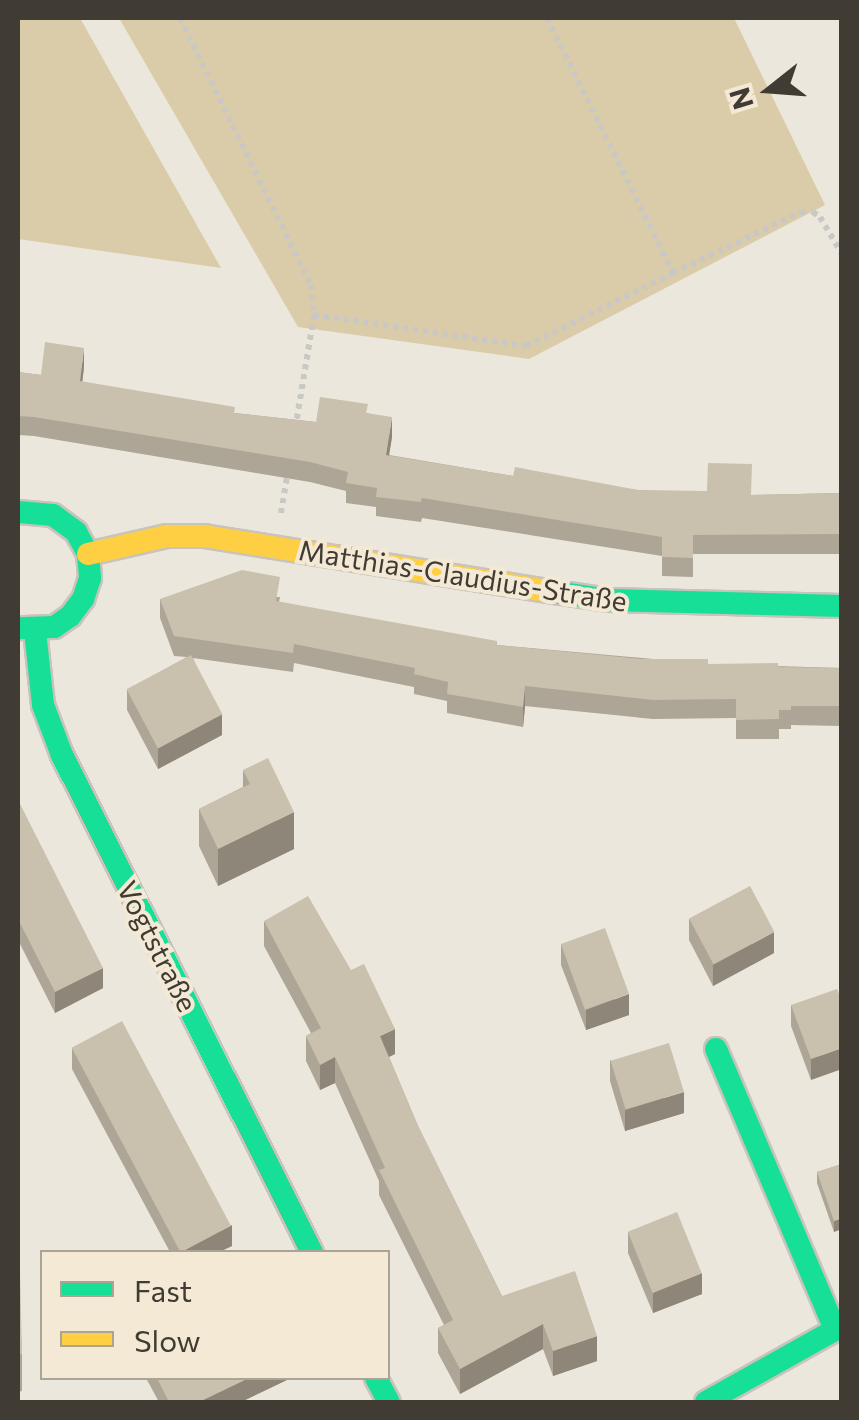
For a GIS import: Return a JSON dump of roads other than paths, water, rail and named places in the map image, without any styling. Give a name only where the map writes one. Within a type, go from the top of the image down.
[{"type":"street","points":[[18,512],[53,515],[76,532],[88,554],[90,578],[84,600],[54,627],[26,630]]},
{"type":"street","name":"Matthias-Claudius-Straße","points":[[88,554],[186,535],[610,600],[842,606]]},
{"type":"street","name":"Vogtstraße","points":[[26,630],[56,742],[311,1250]]},
{"type":"street","points":[[706,1402],[838,1328],[716,1049]]},
{"type":"street","points":[[377,1380],[389,1402]]}]
